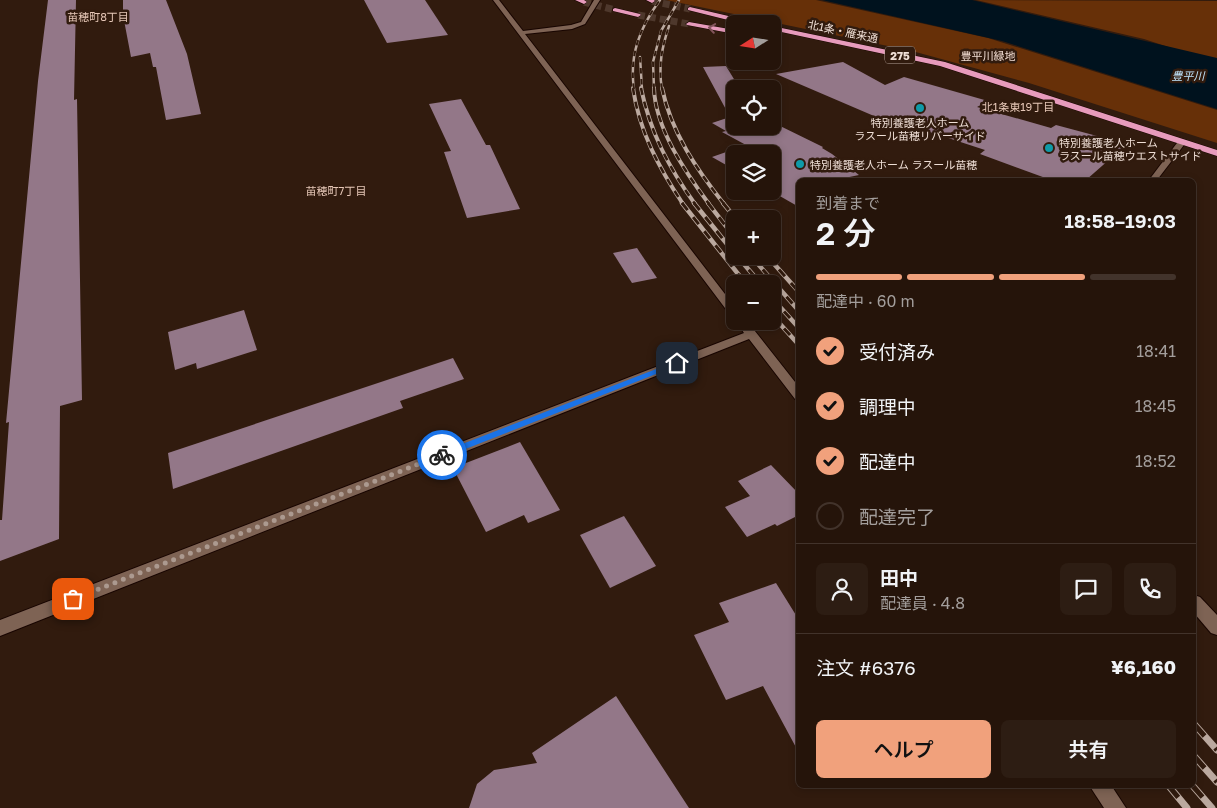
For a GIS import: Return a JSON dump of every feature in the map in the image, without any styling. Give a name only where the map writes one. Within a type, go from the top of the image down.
[{"type":"highway","points":[[690,9],[726,17]]},
{"type":"highway","points":[[615,10],[638,15]]},
{"type":"highway","points":[[689,24],[726,30]]},
{"type":"highway","name":"北1条・雁来通","points":[[781,30],[942,64],[1217,153]]},
{"type":"highway","name":"北1条・雁来通","points":[[791,41],[879,56],[1025,90]]},
{"type":"street","points":[[496,0],[726,302]]},
{"type":"street","points":[[522,33],[572,27],[583,23],[597,0]]},
{"type":"street","points":[[1155,178],[1183,141]]},
{"type":"street","points":[[748,330],[796,392]]},
{"type":"street","points":[[0,628],[751,334]]},
{"type":"street","points":[[1196,604],[1217,627]]},
{"type":"street","points":[[1101,788],[1116,808]]},
{"type":"green space","name":"豊平川緑地","points":[[666,0],[816,0],[988,38],[1217,110],[1217,143],[1029,83],[912,51],[781,24],[781,15],[738,15]]},
{"type":"green space","points":[[976,0],[1217,1],[1217,63],[1144,39]]},
{"type":"water","name":"豊平川","points":[[822,0],[972,0],[1217,58],[1217,109],[1002,41]]},
{"type":"building","points":[[48,0],[76,0],[74,100],[77,99],[82,400],[60,406],[59,539],[0,561],[0,520],[2,520],[9,422],[6,423],[38,81]]},
{"type":"building","points":[[123,0],[166,0],[187,54],[201,114],[166,120],[156,67],[153,67],[150,53],[131,57],[123,15]]},
{"type":"building","points":[[364,0],[425,0],[448,35],[387,43]]},
{"type":"building","points":[[843,62],[885,85],[904,77],[988,101],[977,107],[1051,128],[1056,125],[1127,144],[1088,178],[1046,178],[980,154],[985,150],[893,120],[888,122],[776,74]]},
{"type":"building","name":"特別養護老人ホーム ラスール苗穂","points":[[726,66],[726,70],[728,70],[735,80],[726,80],[726,110],[703,67]]},
{"type":"building","points":[[461,99],[486,145],[490,145],[520,209],[467,218],[444,152],[451,151],[429,104]]},
{"type":"building","name":"特別養護老人ホーム ラスール苗穂","points":[[726,118],[726,131],[712,123]]},
{"type":"building","name":"特別養護老人ホーム ラスール苗穂","points":[[781,126],[823,147],[859,175],[845,178],[796,178],[796,205],[781,197],[781,145],[746,145],[728,135],[781,135]]},
{"type":"building","name":"特別養護老人ホーム ラスール苗穂","points":[[726,152],[726,165],[712,157]]},
{"type":"building","points":[[637,248],[657,278],[632,283],[613,253]]},
{"type":"building","points":[[244,310],[257,350],[197,369],[196,363],[175,370],[168,332]]},
{"type":"building","points":[[453,358],[464,379],[400,401],[403,408],[173,489],[168,453]]},
{"type":"building","points":[[520,442],[560,510],[528,523],[524,515],[486,532],[453,468]]},
{"type":"building","points":[[771,465],[796,491],[796,516],[747,537],[725,507],[750,496],[738,481]]},
{"type":"building","points":[[624,516],[656,566],[610,588],[580,535]]},
{"type":"building","points":[[776,583],[796,615],[796,747],[763,686],[726,700],[694,635],[729,622],[719,603]]},
{"type":"building","points":[[616,696],[689,808],[469,808],[477,784],[494,770],[537,763],[532,753]]},
{"type":"tunnel","points":[[652,1],[690,9]]},
{"type":"tunnel","points":[[584,2],[615,10]]},
{"type":"tunnel","points":[[638,15],[689,24]]},
{"type":"railway","points":[[634,89],[633,65],[638,42],[647,21],[660,0]]},
{"type":"railway","points":[[654,89],[653,62],[661,31],[679,0]]},
{"type":"railway","points":[[662,89],[661,57],[669,26]]},
{"type":"railway","points":[[640,57],[642,89]]},
{"type":"railway","points":[[633,88],[640,119],[651,149],[683,204]]},
{"type":"railway","points":[[641,88],[655,135],[677,177],[695,204]]},
{"type":"railway","points":[[654,88],[660,119],[673,149],[709,204]]},
{"type":"railway","points":[[662,88],[672,120],[686,150],[724,204]]},
{"type":"railway","points":[[682,203],[739,275]]},
{"type":"railway","points":[[694,203],[726,243]]},
{"type":"railway","points":[[708,203],[726,226]]},
{"type":"railway","points":[[723,203],[729,210]]},
{"type":"railway","points":[[745,265],[753,275]]},
{"type":"railway","points":[[759,265],[796,308]]},
{"type":"railway","points":[[775,265],[796,289]]},
{"type":"railway","points":[[781,308],[796,325]]},
{"type":"railway","points":[[781,325],[796,342]]},
{"type":"railway","points":[[1196,726],[1217,750]]},
{"type":"railway","points":[[1196,758],[1217,782]]},
{"type":"railway","points":[[1170,788],[1187,808]]},
{"type":"railway","points":[[1195,788],[1212,808]]},
{"type":"way so far","points":[[73,599],[442,455]]},
{"type":"place","name":"特別養護老人ホーム ラスール苗穂リバーサイド","points":[[920,108]]},
{"type":"place","name":"特別養護老人ホーム ラスール苗穂ウエストサイド","points":[[1049,148]]},
{"type":"place","name":"特別養護老人ホーム ラスール苗穂","points":[[800,164]]},
{"type":"district","name":"苗穂町8丁目","points":[[98,16]]},
{"type":"district","name":"北1条東19丁目","points":[[1018,106]]},
{"type":"district","name":"苗穂町7丁目","points":[[336,190]]},
{"type":"route","points":[[442,455],[677,363]]}]
